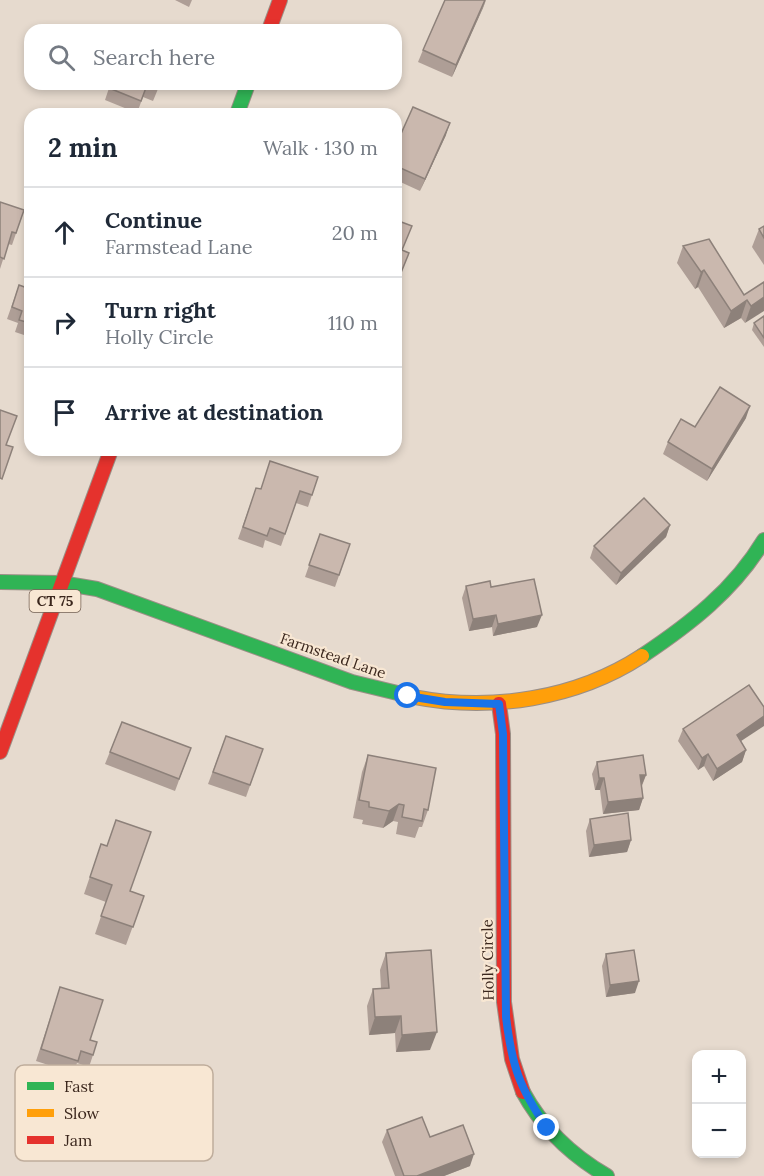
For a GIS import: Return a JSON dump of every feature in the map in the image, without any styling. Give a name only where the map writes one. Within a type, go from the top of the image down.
[{"type":"street","points":[[271,24],[280,0]]},
{"type":"street","points":[[239,108],[246,90]]},
{"type":"street","name":"CT 75","points":[[0,752],[109,456]]},
{"type":"street","name":"Farmstead Lane","points":[[0,582],[61,583],[97,589],[377,689],[445,702],[499,704],[564,691],[619,670],[660,644],[717,599],[740,575],[764,540]]},
{"type":"street","name":"Holly Circle","points":[[499,704],[503,734],[504,946],[506,1017],[510,1047],[517,1077],[530,1104],[547,1128],[565,1148],[607,1176]]},
{"type":"building","points":[[445,0],[485,0],[456,65],[423,50]]},
{"type":"building","points":[[114,90],[145,90],[141,101]]},
{"type":"building","points":[[413,107],[450,123],[425,179],[402,169],[402,132]]},
{"type":"building","points":[[0,202],[24,210],[16,233],[12,232],[4,259],[0,257]]},
{"type":"building","points":[[402,222],[412,226],[402,250]]},
{"type":"building","points":[[764,226],[764,238],[759,229]]},
{"type":"building","points":[[709,239],[744,295],[764,282],[764,297],[751,306],[747,300],[731,311],[704,270],[701,272],[683,246]]},
{"type":"building","points":[[402,250],[409,253],[402,270]]},
{"type":"building","points":[[19,285],[24,287],[24,321],[19,320],[22,311],[12,307]]},
{"type":"building","points":[[764,316],[764,338],[754,323]]},
{"type":"building","points":[[720,387],[750,406],[712,469],[668,442],[681,419],[695,427]]},
{"type":"building","points":[[0,410],[17,416],[6,445],[13,447],[2,479],[0,478]]},
{"type":"building","points":[[270,461],[318,477],[312,495],[300,491],[285,534],[270,528],[267,536],[243,527],[256,488],[261,489]]},
{"type":"building","points":[[644,498],[670,525],[621,573],[594,546]]},
{"type":"building","points":[[320,534],[350,544],[339,575],[309,565]]},
{"type":"building","points":[[534,579],[542,615],[498,624],[496,615],[473,619],[466,586],[490,581],[491,587]]},
{"type":"building","points":[[749,685],[764,707],[764,716],[737,735],[746,750],[717,769],[708,754],[702,758],[683,729]]},
{"type":"building","points":[[122,722],[191,748],[179,779],[110,752]]},
{"type":"building","points":[[226,736],[263,749],[250,785],[213,772]]},
{"type":"building","points":[[368,755],[436,768],[428,810],[424,809],[422,821],[402,817],[404,805],[399,804],[389,811],[369,807],[369,802],[359,800]]},
{"type":"building","points":[[643,755],[646,775],[640,775],[643,798],[608,802],[604,778],[599,778],[597,762]]},
{"type":"building","points":[[628,813],[631,840],[594,845],[590,819]]},
{"type":"building","points":[[116,820],[151,832],[130,891],[144,896],[133,927],[101,916],[112,885],[90,877],[101,844],[107,846]]},
{"type":"building","points":[[431,950],[437,1032],[402,1035],[401,1016],[375,1017],[373,989],[389,988],[386,953]]},
{"type":"building","points":[[634,950],[639,981],[610,985],[606,954]]},
{"type":"building","points":[[60,987],[103,1000],[90,1040],[97,1042],[93,1055],[81,1051],[78,1061],[41,1049]]},
{"type":"building","points":[[422,1117],[430,1137],[463,1125],[474,1154],[417,1176],[404,1176],[387,1130]]},
{"type":"traffic: fast","points":[[239,108],[246,90]]},
{"type":"traffic: fast","points":[[642,656],[710,605],[739,575],[764,540]]},
{"type":"traffic: fast","points":[[0,582],[61,583],[97,589],[352,682],[414,697]]},
{"type":"traffic: fast","points":[[523,1092],[540,1118],[559,1140],[607,1176]]},
{"type":"traffic: slow","points":[[414,697],[473,703],[532,698],[589,683],[642,656]]},
{"type":"traffic: jam","points":[[271,24],[280,0]]},
{"type":"traffic: jam","points":[[0,752],[109,456]]},
{"type":"traffic: jam","points":[[499,704],[503,734],[504,1002],[512,1059],[523,1092]]},
{"type":"route","points":[[408,696],[445,702],[499,704],[503,734],[506,1017],[517,1077],[530,1104],[547,1128]]}]
